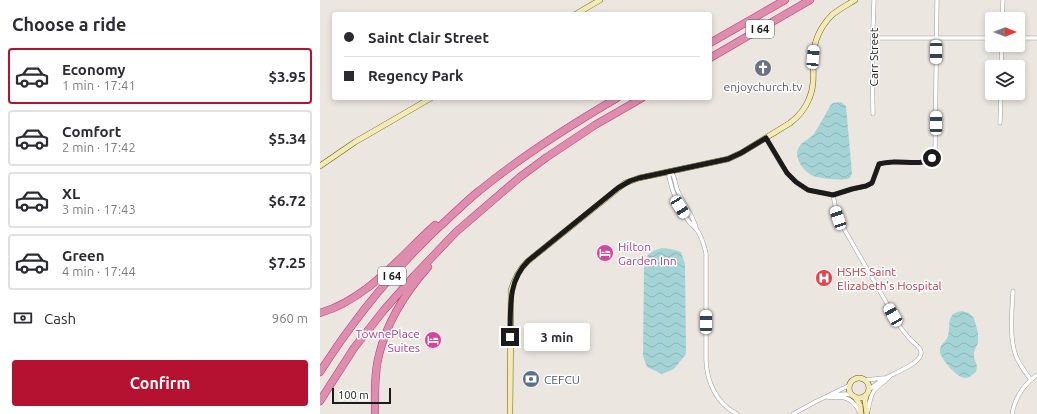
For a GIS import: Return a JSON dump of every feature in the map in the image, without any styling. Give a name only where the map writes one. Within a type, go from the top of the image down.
[{"type":"highway","name":"I 64","points":[[712,42],[785,0]]},
{"type":"highway","name":"I 64","points":[[712,57],[810,0]]},
{"type":"highway","name":"I 64","points":[[320,372],[345,334],[394,274],[421,245],[478,192],[535,150],[581,119],[614,100]]},
{"type":"highway","name":"I 64","points":[[320,401],[354,348],[384,310],[422,266],[456,232],[520,177],[547,157],[596,125],[639,100]]},
{"type":"highway","points":[[320,313],[345,303],[366,289],[426,232],[466,198],[478,192]]},
{"type":"highway","points":[[375,414],[375,392],[379,356],[392,317],[414,283],[457,236],[463,227]]},
{"type":"street","points":[[579,12],[600,0]]},
{"type":"street","points":[[510,414],[511,290],[518,273],[528,261],[625,183],[634,179],[728,159],[741,153],[790,123],[797,117],[809,99],[812,87],[814,48],[821,30],[832,15],[855,0]]},
{"type":"street","name":"Carr Street","points":[[873,114],[872,55],[874,0]]},
{"type":"street","points":[[766,138],[787,173],[796,182],[808,190],[833,195],[872,183],[879,164],[892,162],[918,163],[932,158],[935,153],[937,0]]},
{"type":"street","points":[[1002,12],[1003,0]]},
{"type":"street","points":[[873,38],[985,38]]},
{"type":"street","points":[[1025,38],[1037,38]]},
{"type":"street","points":[[320,166],[355,142],[428,100]]},
{"type":"street","points":[[1000,123],[1001,100]]},
{"type":"street","points":[[670,171],[668,174],[675,197],[690,223],[696,228],[702,239],[706,253],[706,360],[710,384],[716,396],[728,408],[737,414]]},
{"type":"street","points":[[793,414],[850,385],[856,378],[866,380],[885,378],[902,371],[915,361],[921,354],[920,350],[901,328],[843,227],[836,210],[833,195]]},
{"type":"street","points":[[1013,291],[1012,339],[1016,356],[1031,380]]},
{"type":"street","points":[[1012,414],[1013,406],[1020,392],[1037,375]]},
{"type":"street","points":[[867,414],[871,395],[876,388],[887,381],[891,376]]},
{"type":"street","points":[[867,414],[865,400],[869,390],[885,378]]},
{"type":"street","points":[[866,380],[869,384],[869,390]]},
{"type":"street","points":[[850,385],[850,391],[860,405],[861,414]]},
{"type":"street","points":[[828,396],[845,394],[859,398],[866,396]]},
{"type":"street","points":[[828,396],[832,398],[841,397],[849,399],[861,414]]},
{"type":"water","points":[[841,102],[846,106],[852,173],[850,178],[843,179],[813,176],[801,165],[797,156],[797,151],[800,145],[813,135],[832,103]]},
{"type":"water","points":[[662,248],[681,252],[685,264],[686,354],[674,369],[662,374],[647,367],[643,356],[644,268],[649,254]]},
{"type":"water","points":[[962,311],[969,313],[974,318],[978,333],[978,343],[974,352],[977,366],[976,372],[965,378],[958,375],[950,368],[940,352],[941,347],[948,336],[951,317],[955,313]]},
{"type":"place","name":"enjoychurch.tv","points":[[763,68]]},
{"type":"place","name":"Hilton Garden Inn","points":[[605,253]]},
{"type":"place","name":"HSHS Saint Elizabeth's Hospital","points":[[824,278]]},
{"type":"place","name":"TownePlace Suites","points":[[433,340]]},
{"type":"place","name":"CEFCU","points":[[531,379]]},
{"type":"route","points":[[510,337],[511,290],[522,266],[625,183],[639,178],[728,159],[766,138],[783,167],[793,180],[808,190],[833,195],[872,183],[879,164],[892,162],[918,163],[932,158]]}]
